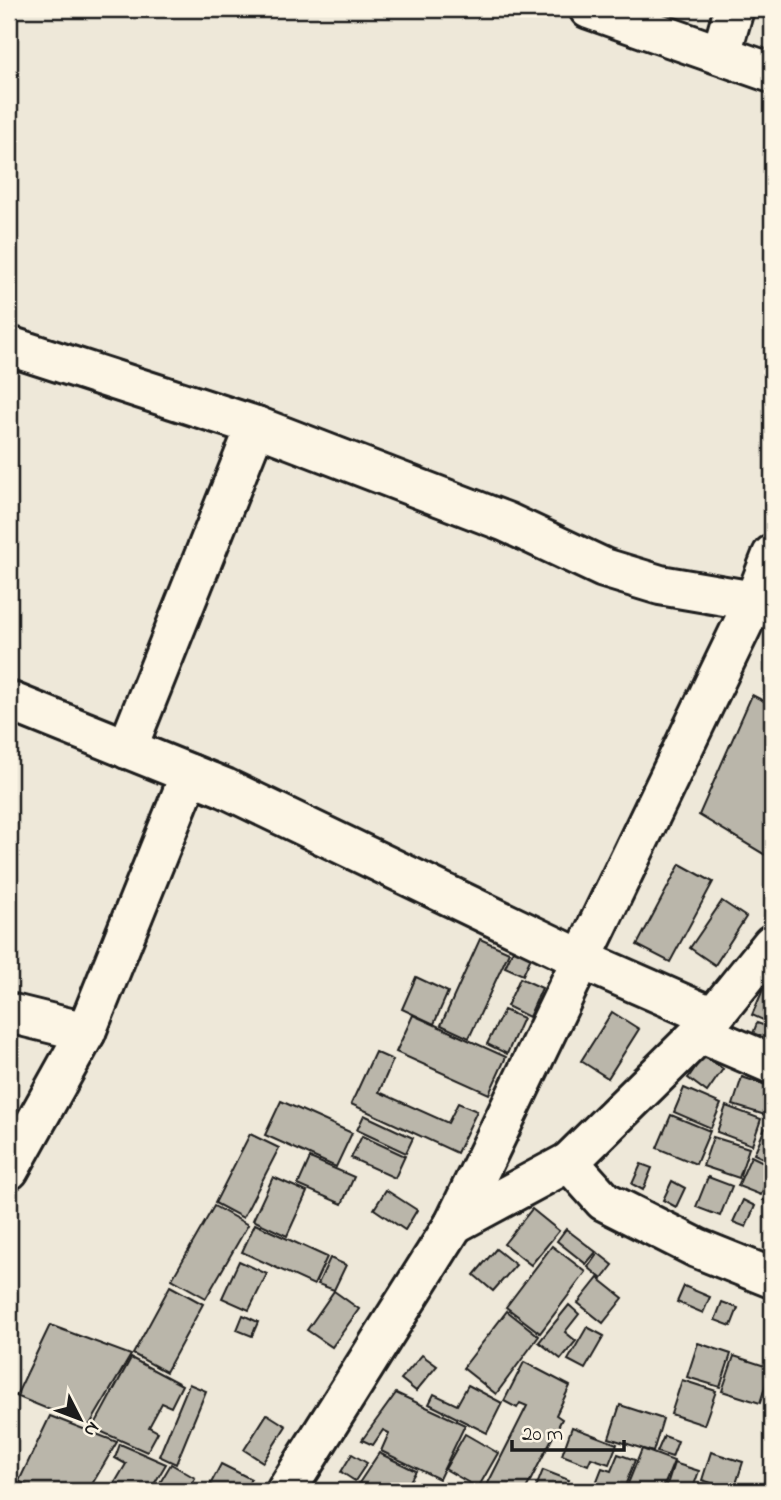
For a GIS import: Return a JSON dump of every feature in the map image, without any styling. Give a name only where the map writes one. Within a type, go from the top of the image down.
[{"type":"street","points":[[589,9],[772,72]]},
{"type":"street","points":[[720,54],[734,9]]},
{"type":"street","points":[[9,346],[256,426],[506,522],[604,568],[660,585],[763,604]]},
{"type":"street","points":[[127,749],[256,426]]},
{"type":"street","points":[[291,1490],[454,1224],[583,960],[763,604],[772,555]]},
{"type":"street","points":[[9,701],[237,794],[583,960],[772,1063]]},
{"type":"street","points":[[9,1170],[86,1032],[190,774]]},
{"type":"street","points":[[454,1224],[569,1162],[706,1025],[772,943]]},
{"type":"street","points":[[9,1013],[86,1032]]},
{"type":"street","points":[[569,1162],[604,1201],[697,1248],[772,1278]]},
{"type":"building","points":[[752,695],[772,705],[772,859],[699,815]]},
{"type":"building","points":[[680,864],[713,882],[670,962],[637,945]]},
{"type":"building","points":[[722,901],[746,917],[715,965],[690,948]]},
{"type":"building","points":[[480,939],[509,952],[469,1038],[441,1025]]},
{"type":"building","points":[[517,941],[535,949],[523,975],[505,967]]},
{"type":"building","points":[[772,969],[772,1024],[752,1015]]},
{"type":"building","points":[[416,977],[448,992],[434,1024],[402,1009]]},
{"type":"building","points":[[520,978],[542,988],[529,1017],[507,1006]]},
{"type":"building","points":[[504,1010],[523,1018],[507,1054],[487,1044]]},
{"type":"building","points":[[612,1012],[639,1029],[608,1078],[581,1061]]},
{"type":"building","points":[[413,1015],[506,1057],[489,1094],[396,1052]]},
{"type":"building","points":[[757,1023],[772,1028],[768,1045],[751,1039]]},
{"type":"building","points":[[375,1052],[393,1060],[379,1092],[448,1123],[458,1103],[477,1111],[457,1153],[351,1104]]},
{"type":"building","points":[[704,1055],[723,1069],[707,1092],[688,1078]]},
{"type":"building","points":[[742,1077],[772,1087],[765,1115],[733,1105]]},
{"type":"building","points":[[684,1088],[721,1104],[711,1128],[674,1112]]},
{"type":"building","points":[[281,1101],[352,1133],[336,1167],[265,1135]]},
{"type":"building","points":[[726,1106],[761,1119],[752,1145],[717,1132]]},
{"type":"building","points":[[364,1115],[413,1138],[406,1153],[357,1130]]},
{"type":"building","points":[[671,1115],[710,1131],[696,1164],[657,1148]]},
{"type":"building","points":[[765,1128],[772,1131],[772,1162],[754,1154]]},
{"type":"building","points":[[250,1134],[279,1148],[243,1218],[215,1203]]},
{"type":"building","points":[[362,1136],[405,1156],[395,1178],[351,1158]]},
{"type":"building","points":[[713,1137],[749,1148],[739,1178],[703,1166]]},
{"type":"building","points":[[751,1156],[772,1166],[761,1195],[738,1186]]},
{"type":"building","points":[[310,1158],[354,1177],[342,1204],[298,1185]]},
{"type":"building","points":[[641,1164],[652,1168],[643,1190],[632,1184]]},
{"type":"building","points":[[273,1177],[307,1192],[287,1236],[253,1220]]},
{"type":"building","points":[[708,1177],[732,1186],[720,1216],[696,1207]]},
{"type":"building","points":[[772,1177],[772,1204],[763,1200]]},
{"type":"building","points":[[672,1181],[685,1188],[676,1207],[663,1200]]},
{"type":"building","points":[[386,1190],[417,1210],[405,1230],[374,1209]]},
{"type":"building","points":[[743,1200],[755,1206],[746,1227],[733,1222]]},
{"type":"building","points":[[214,1206],[248,1225],[206,1298],[172,1279]]},
{"type":"building","points":[[532,1209],[559,1231],[531,1265],[504,1244]]},
{"type":"building","points":[[255,1224],[327,1257],[314,1285],[242,1252]]},
{"type":"building","points":[[566,1229],[596,1252],[586,1264],[557,1241]]},
{"type":"building","points":[[552,1246],[586,1272],[540,1333],[506,1307]]},
{"type":"building","points":[[496,1249],[516,1265],[493,1291],[474,1275]]},
{"type":"building","points":[[598,1253],[613,1265],[602,1279],[588,1267]]},
{"type":"building","points":[[330,1258],[346,1265],[334,1290],[318,1284]]},
{"type":"building","points":[[239,1261],[267,1274],[249,1310],[222,1298]]},
{"type":"building","points":[[598,1278],[623,1298],[603,1323],[578,1303]]},
{"type":"building","points":[[170,1286],[203,1304],[166,1372],[133,1354]]},
{"type":"building","points":[[684,1286],[710,1297],[703,1313],[677,1302]]},
{"type":"building","points":[[334,1291],[359,1309],[332,1347],[307,1330]]},
{"type":"building","points":[[722,1302],[738,1308],[731,1326],[715,1320]]},
{"type":"building","points":[[569,1305],[579,1314],[565,1332],[576,1341],[561,1359],[539,1342]]},
{"type":"building","points":[[507,1311],[539,1336],[496,1394],[463,1368]]},
{"type":"building","points":[[243,1315],[258,1322],[252,1336],[237,1330]]},
{"type":"building","points":[[50,1325],[131,1355],[89,1426],[16,1396]]},
{"type":"building","points":[[587,1327],[604,1336],[585,1369],[568,1360]]},
{"type":"building","points":[[698,1343],[731,1354],[720,1387],[687,1377]]},
{"type":"building","points":[[422,1355],[437,1366],[416,1391],[401,1379]]},
{"type":"building","points":[[734,1356],[771,1368],[760,1403],[722,1391]]},
{"type":"building","points":[[131,1358],[182,1385],[171,1407],[162,1403],[149,1427],[158,1432],[147,1452],[93,1428]]},
{"type":"building","points":[[524,1362],[570,1386],[556,1415],[562,1419],[525,1491],[484,1491],[527,1406],[520,1403],[517,1408],[504,1401]]},
{"type":"building","points":[[682,1380],[716,1391],[704,1425],[671,1414]]},
{"type":"building","points":[[189,1384],[206,1391],[176,1464],[159,1456]]},
{"type":"building","points":[[468,1385],[502,1403],[487,1433],[429,1404],[434,1394],[457,1405]]},
{"type":"building","points":[[396,1393],[465,1425],[439,1479],[381,1451],[389,1433],[383,1430],[373,1445],[362,1440]]},
{"type":"building","points":[[620,1405],[663,1419],[653,1452],[609,1438]]},
{"type":"building","points":[[267,1414],[286,1426],[263,1462],[244,1450]]},
{"type":"building","points":[[50,1416],[117,1442],[88,1491],[37,1491],[19,1481]]},
{"type":"building","points":[[572,1427],[617,1444],[609,1464],[591,1458],[588,1465],[562,1455]]},
{"type":"building","points":[[465,1434],[498,1453],[478,1488],[445,1469]]},
{"type":"building","points":[[664,1436],[678,1441],[672,1457],[657,1452]]},
{"type":"building","points":[[120,1444],[166,1464],[150,1491],[110,1491],[126,1464],[115,1458]]},
{"type":"building","points":[[642,1449],[674,1461],[662,1491],[625,1491]]},
{"type":"building","points":[[711,1452],[743,1462],[734,1490],[702,1480]]},
{"type":"building","points":[[379,1453],[416,1471],[404,1491],[375,1491],[359,1483]]},
{"type":"building","points":[[352,1454],[367,1463],[355,1481],[341,1472]]},
{"type":"building","points":[[618,1454],[635,1460],[623,1491],[593,1491],[602,1468],[611,1471]]},
{"type":"building","points":[[674,1463],[699,1471],[692,1491],[665,1491]]},
{"type":"building","points":[[171,1464],[195,1478],[187,1491],[155,1491]]},
{"type":"building","points":[[221,1464],[251,1479],[244,1491],[223,1491],[210,1485]]},
{"type":"building","points":[[543,1470],[569,1480],[564,1491],[535,1490]]}]
